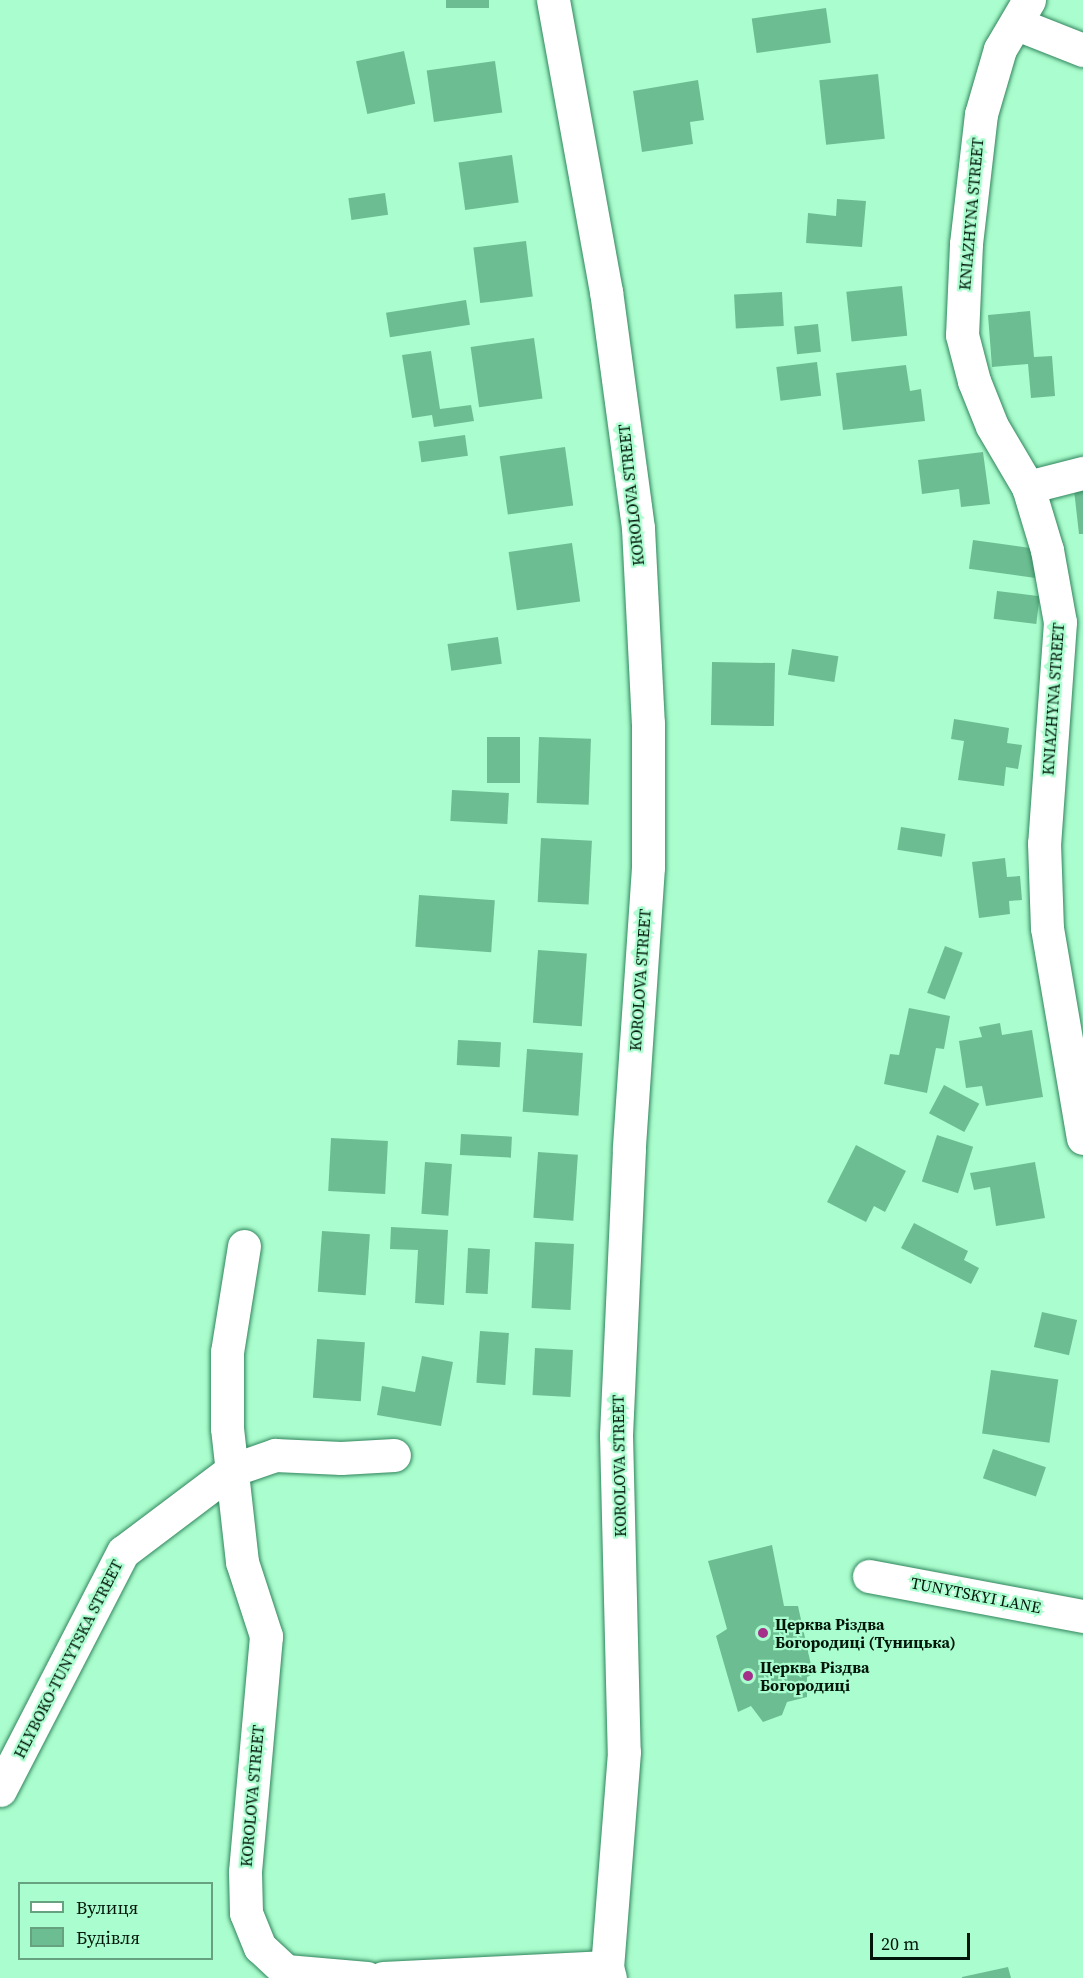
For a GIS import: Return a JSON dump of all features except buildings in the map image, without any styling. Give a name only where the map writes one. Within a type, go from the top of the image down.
[{"type":"street","name":"KOROLOVA STREET","points":[[383,1978],[609,1972],[624,1752],[616,1435],[628,1149],[648,867],[648,723],[638,528],[606,291],[553,0]]},
{"type":"street","points":[[1023,12],[1083,50]]},
{"type":"street","name":"KNIAZHYNA STREET","points":[[1023,12],[1000,49],[981,114],[966,244],[962,335],[974,381],[992,426],[1028,487],[1047,550],[1060,621],[1044,843],[1047,928],[1083,1138]]},
{"type":"street","points":[[1028,487],[1083,473]]},
{"type":"street","name":"KOROLOVA STREET","points":[[244,1246],[227,1353],[227,1428],[242,1562],[266,1636],[245,1872],[246,1913],[260,1947],[286,1971],[367,1978]]},
{"type":"street","name":"HLYBOKO-TUNYTSKA STREET","points":[[0,1790],[123,1552],[232,1470],[275,1455],[394,1455]]},
{"type":"street","name":"TUNYTSKYI LANE","points":[[869,1576],[1083,1616]]},
{"type":"place","name":"Церква Різдва Богородиці (Туницька)","points":[[763,1633]]},
{"type":"place","name":"Церква Різдва Богородиці","points":[[748,1676]]}]
